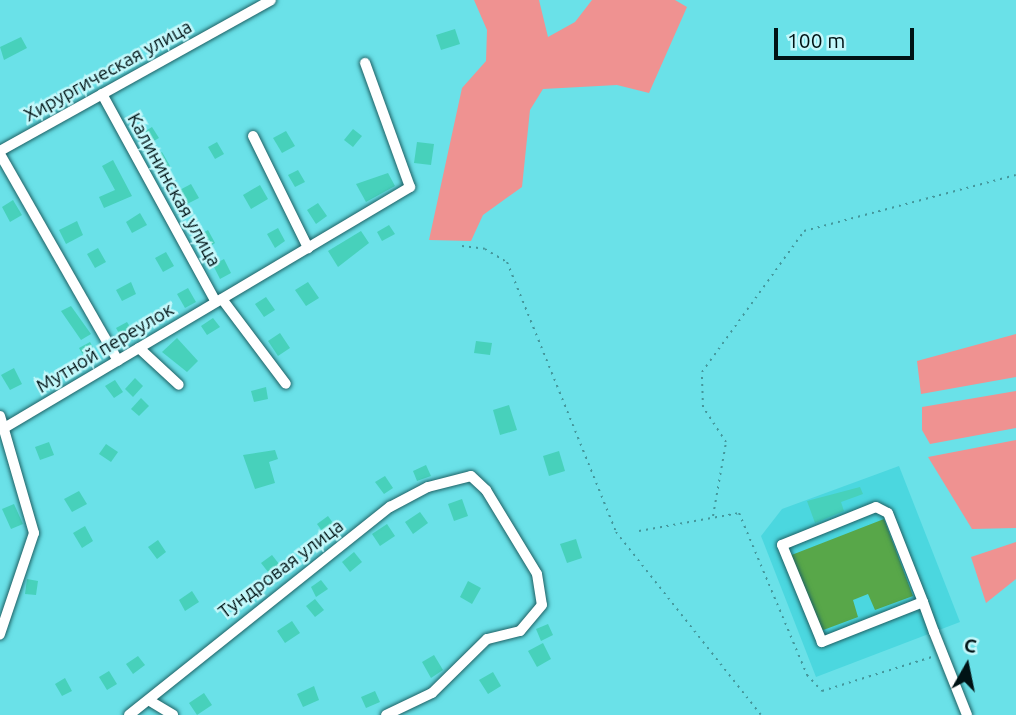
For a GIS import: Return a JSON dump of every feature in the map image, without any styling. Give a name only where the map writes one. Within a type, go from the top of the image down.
[{"type":"street","name":"Хирургическая улица","points":[[0,152],[271,0]]},
{"type":"street","name":"Мутной переулок","points":[[0,634],[34,533],[3,422],[139,348],[410,187],[365,64]]},
{"type":"street","name":"Калининская улица","points":[[102,94],[219,300],[286,384]]},
{"type":"street","points":[[253,136],[308,248]]},
{"type":"street","points":[[0,152],[118,360]]},
{"type":"street","points":[[139,348],[179,385]]},
{"type":"street","name":"Тундровая улица","points":[[129,715],[150,701],[201,652],[390,508],[428,487],[471,476],[486,490],[537,574],[542,605],[520,631],[487,639],[432,693],[386,715]]},
{"type":"street","points":[[923,602],[822,642],[782,545],[882,508],[923,602],[967,715]]},
{"type":"street","points":[[150,701],[173,715]]},
{"type":"path","points":[[713,516],[726,442],[703,407],[702,372],[804,231],[1016,175]]},
{"type":"path","points":[[462,246],[485,249],[507,262],[616,532],[761,715]]},
{"type":"path","points":[[639,531],[739,513],[748,524],[802,663],[822,691],[943,653]]},
{"type":"shaded area","points":[[474,0],[539,0],[548,37],[575,22],[592,0],[675,0],[687,7],[649,93],[617,85],[543,89],[530,110],[522,187],[483,215],[471,241],[429,240],[462,88],[486,61],[487,30]]},
{"type":"shaded area","points":[[1016,334],[1016,377],[921,394],[917,361]]},
{"type":"shaded area","points":[[1016,391],[1016,428],[930,444],[922,430],[922,407]]},
{"type":"shaded area","points":[[1016,440],[1016,528],[972,529],[928,457]]},
{"type":"shaded area","points":[[899,466],[960,622],[816,677],[761,536],[782,509]]},
{"type":"shaded area","points":[[884,519],[913,596],[875,610],[868,594],[853,600],[858,617],[818,632],[789,556]]},
{"type":"shaded area","points":[[1016,542],[1016,579],[986,603],[971,557]]},
{"type":"building","points":[[455,29],[460,44],[441,50],[436,35]]},
{"type":"building","points":[[21,37],[27,48],[4,60],[0,47]]},
{"type":"building","points":[[152,127],[159,138],[145,146],[139,135]]},
{"type":"building","points":[[353,129],[362,136],[353,147],[344,140]]},
{"type":"building","points":[[286,131],[295,146],[282,153],[273,138]]},
{"type":"building","points":[[217,142],[224,154],[215,159],[208,147]]},
{"type":"building","points":[[417,142],[434,144],[431,165],[414,163]]},
{"type":"building","points":[[162,152],[170,166],[159,172],[152,158]]},
{"type":"building","points":[[113,160],[132,196],[104,208],[99,197],[115,190],[102,166]]},
{"type":"building","points":[[298,170],[305,182],[295,187],[288,175]]},
{"type":"building","points":[[388,173],[395,186],[366,202],[356,184]]},
{"type":"building","points":[[191,184],[199,198],[181,207],[174,193]]},
{"type":"building","points":[[260,185],[268,199],[251,209],[243,195]]},
{"type":"building","points":[[13,200],[22,215],[10,222],[2,207]]},
{"type":"building","points":[[318,203],[327,216],[316,224],[307,210]]},
{"type":"building","points":[[140,213],[147,225],[132,233],[126,222]]},
{"type":"building","points":[[77,221],[83,235],[66,244],[59,230]]},
{"type":"building","points":[[389,225],[395,234],[382,241],[377,232]]},
{"type":"building","points":[[278,228],[285,241],[275,248],[267,234]]},
{"type":"building","points":[[208,230],[215,243],[205,250],[197,236]]},
{"type":"building","points":[[361,231],[369,243],[338,267],[328,251]]},
{"type":"building","points":[[98,248],[106,262],[95,268],[87,254]]},
{"type":"building","points":[[166,252],[174,266],[163,272],[155,258]]},
{"type":"building","points":[[224,259],[231,273],[220,279],[213,265]]},
{"type":"building","points":[[131,282],[136,294],[122,301],[116,290]]},
{"type":"building","points":[[308,282],[319,298],[306,306],[295,290]]},
{"type":"building","points":[[188,288],[196,302],[185,308],[177,294]]},
{"type":"building","points":[[266,297],[275,310],[264,317],[255,304]]},
{"type":"building","points":[[71,306],[91,334],[81,340],[61,311]]},
{"type":"building","points":[[213,318],[220,327],[207,335],[201,326]]},
{"type":"building","points":[[127,322],[135,335],[124,342],[116,328]]},
{"type":"building","points":[[280,333],[290,348],[278,356],[268,341]]},
{"type":"building","points":[[177,338],[198,361],[187,372],[162,352]]},
{"type":"building","points":[[476,341],[492,343],[490,355],[474,353]]},
{"type":"building","points":[[90,342],[98,356],[87,362],[79,348]]},
{"type":"building","points":[[14,368],[22,384],[10,390],[1,375]]},
{"type":"building","points":[[135,378],[143,386],[133,397],[125,389]]},
{"type":"building","points":[[115,380],[123,392],[114,398],[105,386]]},
{"type":"building","points":[[266,387],[268,399],[254,402],[251,391]]},
{"type":"building","points":[[141,398],[149,406],[139,416],[131,409]]},
{"type":"building","points":[[509,405],[517,430],[500,435],[493,410]]},
{"type":"building","points":[[49,442],[54,455],[40,460],[35,447]]},
{"type":"building","points":[[106,444],[118,452],[111,462],[99,454]]},
{"type":"building","points":[[275,450],[278,459],[269,462],[275,483],[255,489],[243,455]]},
{"type":"building","points":[[559,451],[565,471],[549,476],[543,456]]},
{"type":"building","points":[[426,465],[431,476],[417,481],[413,471]]},
{"type":"building","points":[[385,476],[393,488],[384,494],[375,482]]},
{"type":"building","points":[[860,487],[863,494],[841,502],[844,511],[815,523],[807,501]]},
{"type":"building","points":[[79,491],[87,504],[72,512],[64,499]]},
{"type":"building","points":[[462,499],[468,516],[454,521],[448,504]]},
{"type":"building","points":[[14,504],[23,524],[11,529],[2,509]]},
{"type":"building","points":[[420,512],[428,523],[413,534],[405,522]]},
{"type":"building","points":[[328,516],[338,530],[327,538],[317,524]]},
{"type":"building","points":[[387,524],[395,536],[380,546],[372,534]]},
{"type":"building","points":[[85,526],[93,541],[82,548],[73,533]]},
{"type":"building","points":[[576,539],[582,558],[567,563],[560,544]]},
{"type":"building","points":[[158,540],[166,552],[157,559],[148,547]]},
{"type":"building","points":[[354,552],[362,562],[350,572],[342,562]]},
{"type":"building","points":[[272,555],[283,569],[272,577],[261,563]]},
{"type":"building","points":[[27,579],[38,581],[36,595],[25,594]]},
{"type":"building","points":[[321,580],[328,589],[316,597],[311,587]]},
{"type":"building","points":[[468,581],[481,588],[472,604],[460,597]]},
{"type":"building","points":[[192,591],[199,602],[185,611],[179,600]]},
{"type":"building","points":[[315,599],[324,610],[315,617],[306,606]]},
{"type":"building","points":[[292,621],[300,633],[285,643],[277,631]]},
{"type":"building","points":[[548,624],[553,635],[541,641],[536,629]]},
{"type":"building","points":[[543,643],[551,659],[537,667],[528,651]]},
{"type":"building","points":[[434,655],[443,670],[431,678],[422,662]]},
{"type":"building","points":[[138,656],[145,665],[133,674],[126,664]]},
{"type":"building","points":[[109,671],[117,684],[107,690],[99,677]]},
{"type":"building","points":[[493,672],[501,686],[488,694],[479,680]]},
{"type":"building","points":[[65,678],[72,691],[62,696],[55,684]]},
{"type":"building","points":[[314,686],[319,700],[303,707],[297,694]]},
{"type":"building","points":[[375,691],[380,702],[366,708],[361,697]]},
{"type":"building","points":[[204,693],[212,705],[197,715],[189,703]]}]
